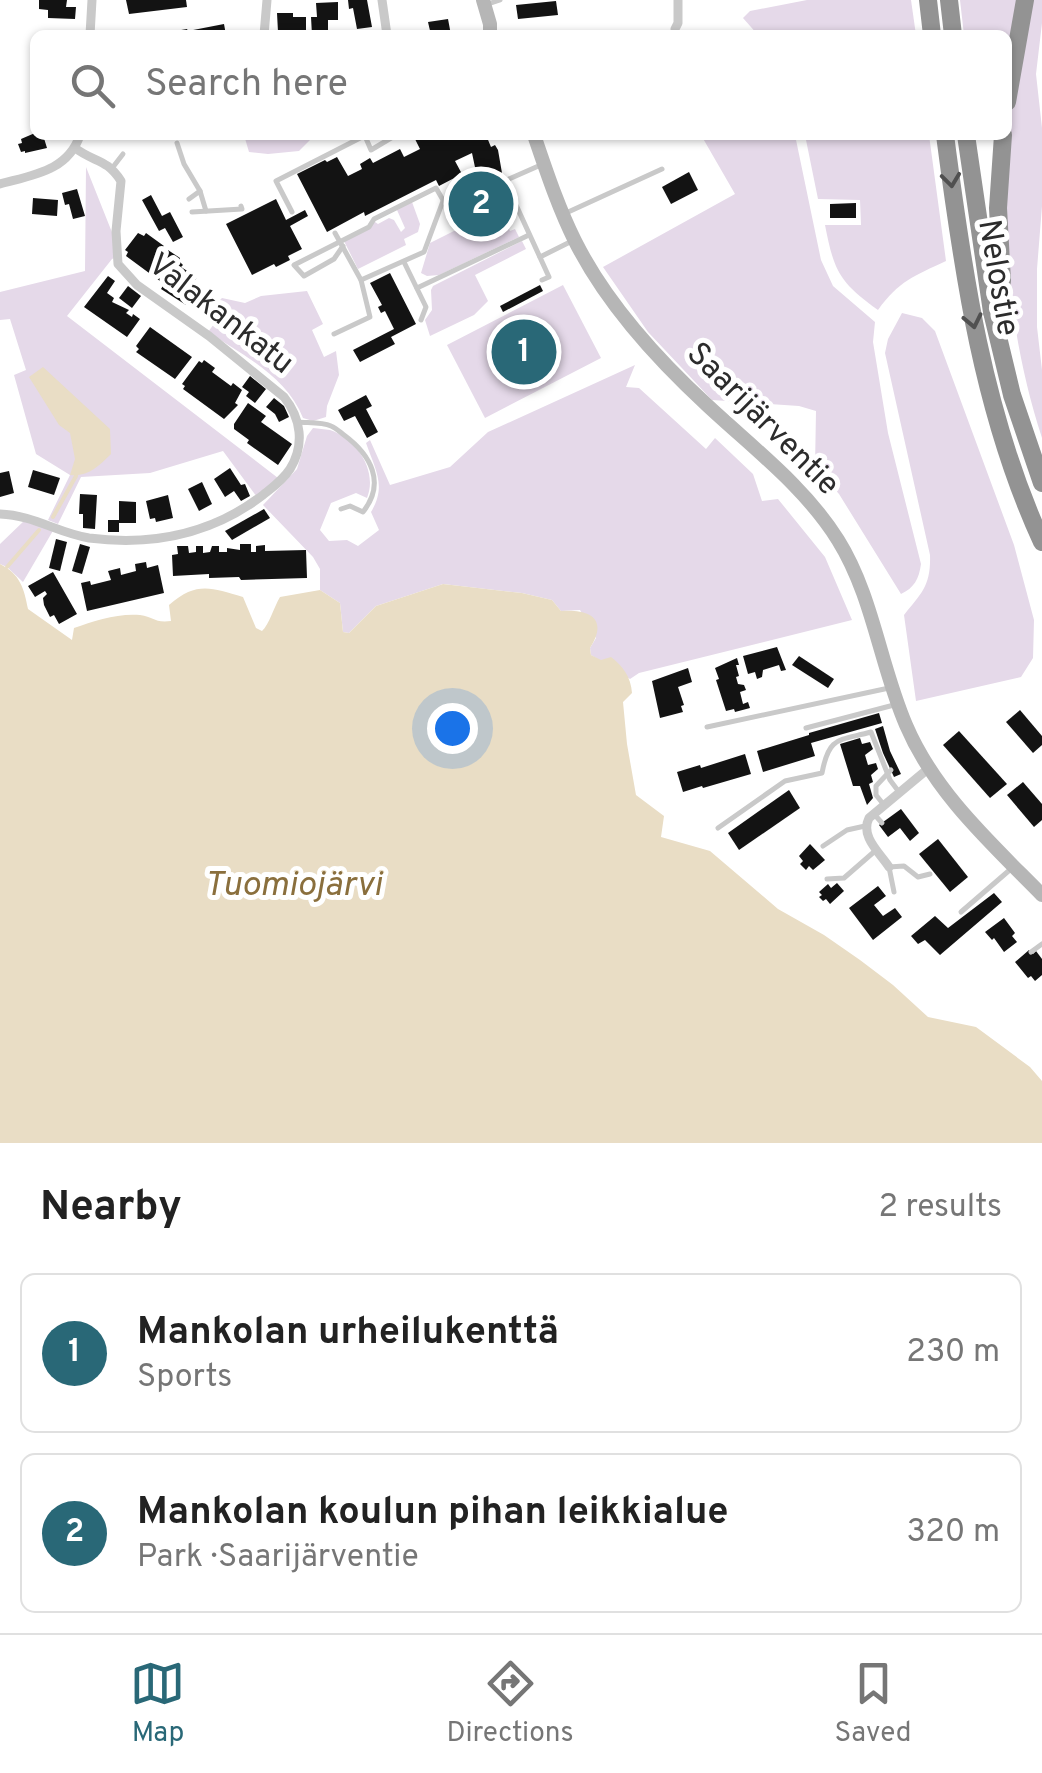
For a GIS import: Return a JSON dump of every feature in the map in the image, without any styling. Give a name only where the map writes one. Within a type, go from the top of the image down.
[{"type":"highway","points":[[928,0],[931,30]]},
{"type":"highway","points":[[948,0],[952,30]]},
{"type":"highway","points":[[1012,74],[1025,0]]},
{"type":"highway","name":"Nelostie","points":[[946,140],[962,266],[986,381],[1012,466],[1042,542]]},
{"type":"highway","name":"Nelostie","points":[[967,140],[992,312],[1012,396],[1042,483]]},
{"type":"highway","points":[[992,312],[1002,281],[998,208],[1002,140]]},
{"type":"main road","points":[[489,2],[494,30]]},
{"type":"main road","name":"Saarijärventie","points":[[534,140],[537,167],[574,240],[622,314],[661,360],[814,506],[849,559],[897,704],[916,748],[956,805],[1042,894]]},
{"type":"street","points":[[90,30],[92,0]]},
{"type":"street","points":[[264,30],[266,0]]},
{"type":"street","points":[[382,0],[386,30]]},
{"type":"street","points":[[675,29],[678,0]]},
{"type":"street","points":[[0,184],[48,171],[66,159],[78,140]]},
{"type":"street","points":[[74,148],[113,168]]},
{"type":"street","name":"Valakankatu","points":[[0,514],[38,520],[84,537],[160,540],[226,519],[282,480],[293,466],[299,446],[293,408],[208,336],[137,285],[118,264],[116,231],[122,180],[113,168]]},
{"type":"street","points":[[889,867],[865,826],[928,768]]},
{"type":"lane","points":[[292,212],[276,181],[357,140]]},
{"type":"lane","points":[[367,140],[371,150],[388,140]]},
{"type":"lane","points":[[177,143],[206,211]]},
{"type":"lane","points":[[113,168],[123,154]]},
{"type":"lane","points":[[362,280],[424,252],[443,201],[480,182],[508,181],[537,167]]},
{"type":"lane","points":[[563,214],[662,169]]},
{"type":"lane","points":[[508,181],[548,277],[542,280]]},
{"type":"lane","points":[[342,243],[334,259],[304,276],[294,265],[342,243],[374,219],[436,188],[443,201]]},
{"type":"lane","points":[[189,199],[200,191]]},
{"type":"lane","points":[[192,212],[242,209],[241,206]]},
{"type":"lane","points":[[334,334],[370,317],[362,280],[336,233]]},
{"type":"lane","points":[[417,288],[529,236]]},
{"type":"lane","points":[[540,258],[574,240]]},
{"type":"lane","points":[[404,262],[426,306],[421,320]]},
{"type":"lane","points":[[298,422],[330,425],[359,446],[370,464],[372,500],[363,512],[350,506],[342,509]]},
{"type":"lane","points":[[706,727],[892,687]]},
{"type":"lane","points":[[806,728],[897,704]]},
{"type":"lane","points":[[718,828],[786,781],[822,773],[826,752],[838,741],[871,732],[900,792]]},
{"type":"lane","points":[[884,806],[876,795],[876,786],[889,772]]},
{"type":"lane","points":[[874,814],[882,823]]},
{"type":"lane","points":[[823,846],[847,830],[865,826]]},
{"type":"lane","points":[[827,879],[844,878],[877,849]]},
{"type":"lane","points":[[894,892],[889,867],[904,866],[918,877],[930,874]]},
{"type":"lane","points":[[962,912],[1014,866]]},
{"type":"lane","points":[[1031,952],[1042,944]]},
{"type":"shaded area","points":[[807,0],[911,0],[915,30],[754,30],[743,18],[750,11]]},
{"type":"shaded area","points":[[960,0],[1020,0],[1012,41],[1012,30],[963,30]]},
{"type":"shaded area","points":[[1032,0],[1042,0],[1036,74],[1042,128],[1037,327],[1042,370],[1042,438],[1014,321],[1007,241],[1007,161],[1017,75]]},
{"type":"shaded area","points":[[245,140],[310,140],[299,151],[249,152]]},
{"type":"shaded area","points":[[704,140],[796,140],[821,260],[833,286],[875,322],[873,342],[888,433],[921,564],[915,582],[901,594],[839,494],[815,467],[816,411],[799,406],[712,400],[648,332],[603,267],[735,194]]},
{"type":"shaded area","points":[[806,140],[930,140],[946,261],[908,280],[878,310],[840,274],[825,225],[861,225],[860,200],[818,199]]},
{"type":"shaded area","points":[[86,167],[121,255],[112,259],[67,316],[278,478],[257,497],[223,451],[150,473],[81,477],[58,524],[48,520],[70,475],[36,454],[14,375],[26,370],[10,319],[0,320],[0,292],[85,271]]},
{"type":"shaded area","points":[[488,186],[510,231],[515,229],[519,237],[439,275],[421,273],[430,243],[456,230],[445,208]]},
{"type":"shaded area","points":[[412,202],[420,224],[418,232],[404,239],[406,245],[358,269],[344,241],[389,218],[401,232],[405,228],[397,210]]},
{"type":"shaded area","points":[[522,241],[526,249],[475,275],[488,301],[474,315],[430,336],[425,320],[432,310],[433,286]]},
{"type":"shaded area","points":[[563,285],[601,358],[485,418],[447,345]]},
{"type":"shaded area","points":[[307,291],[323,324],[312,330],[324,357],[336,351],[339,375],[326,417],[313,421],[303,418],[296,403],[275,379],[208,332],[214,324],[203,316],[222,298],[245,303],[261,296]]},
{"type":"shaded area","points":[[902,313],[922,318],[935,331],[1014,545],[1034,620],[1033,658],[1021,677],[916,701],[904,615],[924,588],[930,555],[885,353]]},
{"type":"shaded area","points":[[635,365],[626,387],[639,388],[706,449],[715,438],[753,474],[762,501],[778,499],[825,557],[852,620],[639,673],[630,679],[591,655],[596,638],[580,610],[561,611],[552,600],[522,593],[443,584],[376,606],[349,633],[343,632],[340,603],[320,590],[320,569],[313,557],[263,505],[297,469],[313,428],[340,434],[363,457],[370,488],[367,498],[356,493],[331,503],[320,530],[329,541],[347,540],[358,546],[379,530],[371,512],[379,486],[366,443],[370,440],[390,485],[450,467],[488,432]]},
{"type":"shaded area","points":[[25,520],[54,529],[23,582],[0,564],[0,544]]},
{"type":"water","points":[[43,367],[110,429],[111,454],[88,472],[70,475],[75,459],[70,433],[59,425],[29,377]]},
{"type":"water","name":"Tuomiojärvi","points":[[0,564],[20,582],[28,609],[72,640],[74,628],[115,616],[140,615],[171,621],[169,605],[188,592],[205,589],[243,597],[256,628],[262,631],[280,597],[320,590],[340,603],[343,632],[349,633],[376,606],[443,584],[522,593],[552,600],[561,611],[593,617],[597,629],[591,655],[601,660],[611,657],[630,682],[632,693],[623,702],[636,795],[664,816],[661,837],[710,851],[778,909],[860,960],[928,1017],[976,1027],[1030,1067],[1042,1081],[1042,1143],[0,1143]]},
{"type":"building","points":[[39,0],[67,0],[66,7],[76,7],[75,19],[48,18],[48,10],[39,9]]},
{"type":"building","points":[[126,0],[186,0],[187,7],[129,14]]},
{"type":"building","points":[[348,0],[367,0],[372,27],[357,29]]},
{"type":"building","points":[[556,1],[558,15],[518,19],[516,5]]},
{"type":"building","points":[[338,2],[338,20],[328,20],[328,30],[312,30],[311,17],[317,17],[316,3]]},
{"type":"building","points":[[277,13],[306,17],[306,30],[278,30]]},
{"type":"building","points":[[448,19],[450,30],[430,30],[428,22]]},
{"type":"building","points":[[224,24],[225,30],[193,30]]},
{"type":"building","points":[[30,135],[30,140],[45,140],[47,148],[21,152],[21,139]]},
{"type":"building","points":[[416,140],[488,140],[498,150],[502,173],[476,172],[472,153],[455,161],[462,174],[439,186],[436,180],[327,232],[297,174],[337,157],[348,176],[362,169],[360,164],[370,158],[373,163],[400,149],[404,157],[420,149]]},
{"type":"building","points":[[689,172],[698,190],[671,204],[662,187]]},
{"type":"building","points":[[77,189],[85,216],[73,219],[62,193]]},
{"type":"building","points":[[151,195],[162,216],[170,212],[183,237],[173,242],[165,228],[159,231],[142,200]]},
{"type":"building","points":[[33,198],[58,200],[57,216],[32,214]]},
{"type":"building","points":[[276,199],[286,220],[305,210],[308,216],[290,226],[302,249],[288,256],[290,260],[252,275],[226,224]]},
{"type":"building","points":[[856,203],[856,218],[830,218],[830,204]]},
{"type":"building","points":[[138,233],[146,233],[164,246],[161,249],[180,258],[181,267],[197,277],[194,282],[201,285],[186,305],[161,289],[164,284],[126,256],[125,250]]},
{"type":"building","points":[[390,273],[416,324],[391,337],[395,344],[360,362],[353,350],[394,329],[385,311],[381,313],[378,307],[382,305],[370,283]]},
{"type":"building","points":[[108,276],[115,281],[107,293],[114,298],[112,302],[140,319],[127,337],[84,307]]},
{"type":"building","points":[[540,285],[543,291],[503,312],[500,306]]},
{"type":"building","points":[[128,286],[141,296],[132,308],[119,298]]},
{"type":"building","points":[[150,327],[192,357],[175,379],[136,352]]},
{"type":"building","points":[[199,361],[215,368],[212,372],[242,390],[235,403],[238,405],[224,419],[183,389],[182,384]]},
{"type":"building","points":[[250,376],[266,389],[255,403],[242,387]]},
{"type":"building","points":[[366,395],[372,406],[366,409],[378,432],[367,438],[355,416],[344,421],[338,410]]},
{"type":"building","points":[[274,398],[289,417],[279,422],[266,407]]},
{"type":"building","points":[[248,403],[266,416],[261,422],[292,444],[278,465],[234,429]]},
{"type":"building","points":[[230,468],[250,496],[241,501],[234,491],[225,497],[214,479]]},
{"type":"building","points":[[33,470],[60,478],[54,495],[28,487]]},
{"type":"building","points":[[9,471],[14,493],[0,497],[0,473]]},
{"type":"building","points":[[202,482],[212,504],[199,511],[188,489]]},
{"type":"building","points":[[80,494],[97,495],[95,529],[83,528]]},
{"type":"building","points":[[168,495],[173,518],[156,522],[155,518],[150,519],[146,501]]},
{"type":"building","points":[[119,501],[136,502],[136,523],[119,523],[119,532],[108,532],[108,520],[119,520]]},
{"type":"building","points":[[264,509],[270,518],[232,540],[225,531]]},
{"type":"building","points":[[56,539],[67,542],[60,571],[49,568]]},
{"type":"building","points":[[80,544],[90,547],[82,574],[72,571]]},
{"type":"building","points":[[240,544],[251,544],[251,552],[256,552],[256,546],[265,545],[265,551],[306,550],[307,578],[173,576],[172,555],[178,554],[177,546],[188,546],[189,553],[196,552],[196,546],[203,546],[203,553],[210,552],[212,546],[219,546],[219,552],[227,552],[227,548],[240,550]]},
{"type":"building","points":[[146,562],[147,568],[158,565],[164,593],[87,611],[81,583],[111,580],[108,571],[120,568],[121,575],[136,571],[135,564]]},
{"type":"building","points":[[53,572],[77,614],[59,624],[44,605],[45,591],[35,597],[28,586]]},
{"type":"building","points":[[777,647],[786,670],[781,671],[779,665],[763,670],[762,677],[757,679],[755,672],[748,674],[743,656]]},
{"type":"building","points":[[799,656],[834,679],[828,688],[792,665]]},
{"type":"building","points":[[737,658],[736,677],[746,690],[740,692],[743,704],[748,702],[750,708],[726,711],[715,668]]},
{"type":"building","points":[[688,668],[692,682],[678,687],[683,712],[660,718],[652,681]]},
{"type":"building","points":[[1020,710],[1042,736],[1042,745],[1033,753],[1006,722]]},
{"type":"building","points":[[879,713],[882,723],[811,743],[815,756],[763,772],[757,751]]},
{"type":"building","points":[[883,726],[901,774],[894,777],[875,729]]},
{"type":"building","points":[[959,731],[1007,784],[990,798],[943,745]]},
{"type":"building","points":[[860,738],[862,744],[870,742],[873,749],[865,755],[868,765],[876,763],[878,769],[871,775],[873,798],[867,805],[860,786],[853,786],[840,744]]},
{"type":"building","points":[[745,754],[751,774],[683,792],[677,772]]},
{"type":"building","points":[[1023,782],[1042,804],[1042,820],[1034,827],[1007,795]]},
{"type":"building","points":[[789,790],[800,808],[739,850],[728,833]]},
{"type":"building","points":[[901,809],[919,833],[910,841],[900,828],[888,837],[879,825]]},
{"type":"building","points":[[938,839],[968,877],[950,892],[919,854]]},
{"type":"building","points":[[810,844],[825,860],[813,870],[809,866],[806,870],[799,856]]},
{"type":"building","points":[[837,883],[844,891],[830,904],[819,897],[828,884],[831,888]]},
{"type":"building","points":[[878,886],[886,896],[874,905],[883,916],[895,908],[902,917],[873,940],[849,908]]},
{"type":"building","points":[[994,893],[1002,902],[940,955],[925,940],[918,944],[911,936],[935,916],[948,928]]},
{"type":"building","points":[[1004,918],[1017,942],[1004,952],[985,932]]},
{"type":"building","points":[[1029,950],[1033,954],[1036,951],[1042,959],[1042,975],[1035,981],[1015,962]]},
{"type":"waterway","points":[[53,517],[76,476]]},
{"type":"waterway","points":[[7,567],[39,530]]},
{"type":"place","name":"Mankolan koulun pihan leikkialue","points":[[481,204]]},
{"type":"place","name":"Mankolan urheilukenttä","points":[[524,352]]}]
